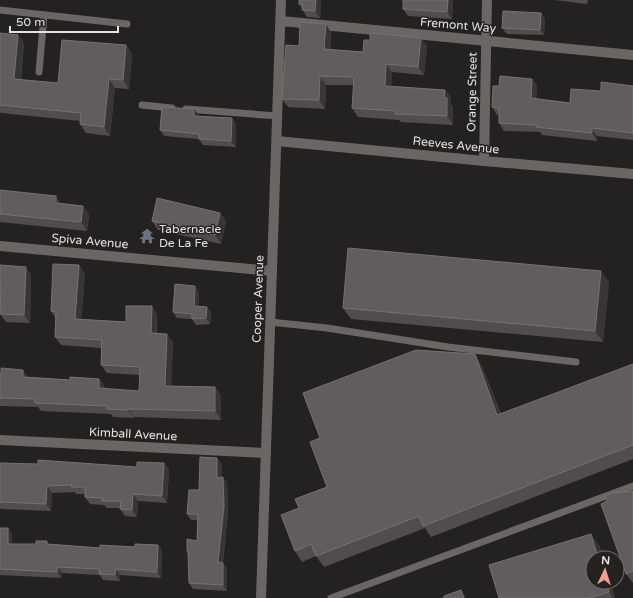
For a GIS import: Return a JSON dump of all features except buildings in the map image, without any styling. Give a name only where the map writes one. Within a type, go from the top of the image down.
[{"type":"street","name":"Cooper Avenue","points":[[261,598],[281,0]]},
{"type":"street","name":"Orange Street","points":[[484,161],[487,0]]},
{"type":"street","name":"Fremont Way","points":[[281,21],[633,55]]},
{"type":"street","name":"Reeves Avenue","points":[[277,141],[633,174]]},
{"type":"street","name":"Spiva Avenue","points":[[0,246],[272,272]]},
{"type":"street","name":"Kimball Avenue","points":[[0,440],[266,454]]},
{"type":"lane","points":[[0,10],[127,24]]},
{"type":"lane","points":[[39,72],[44,15]]},
{"type":"lane","points":[[142,105],[278,116]]},
{"type":"lane","points":[[270,322],[327,328],[448,347],[576,362]]},
{"type":"lane","points":[[332,598],[633,486]]},
{"type":"place","name":"Tabernacle De La Fe","points":[[147,236]]}]
